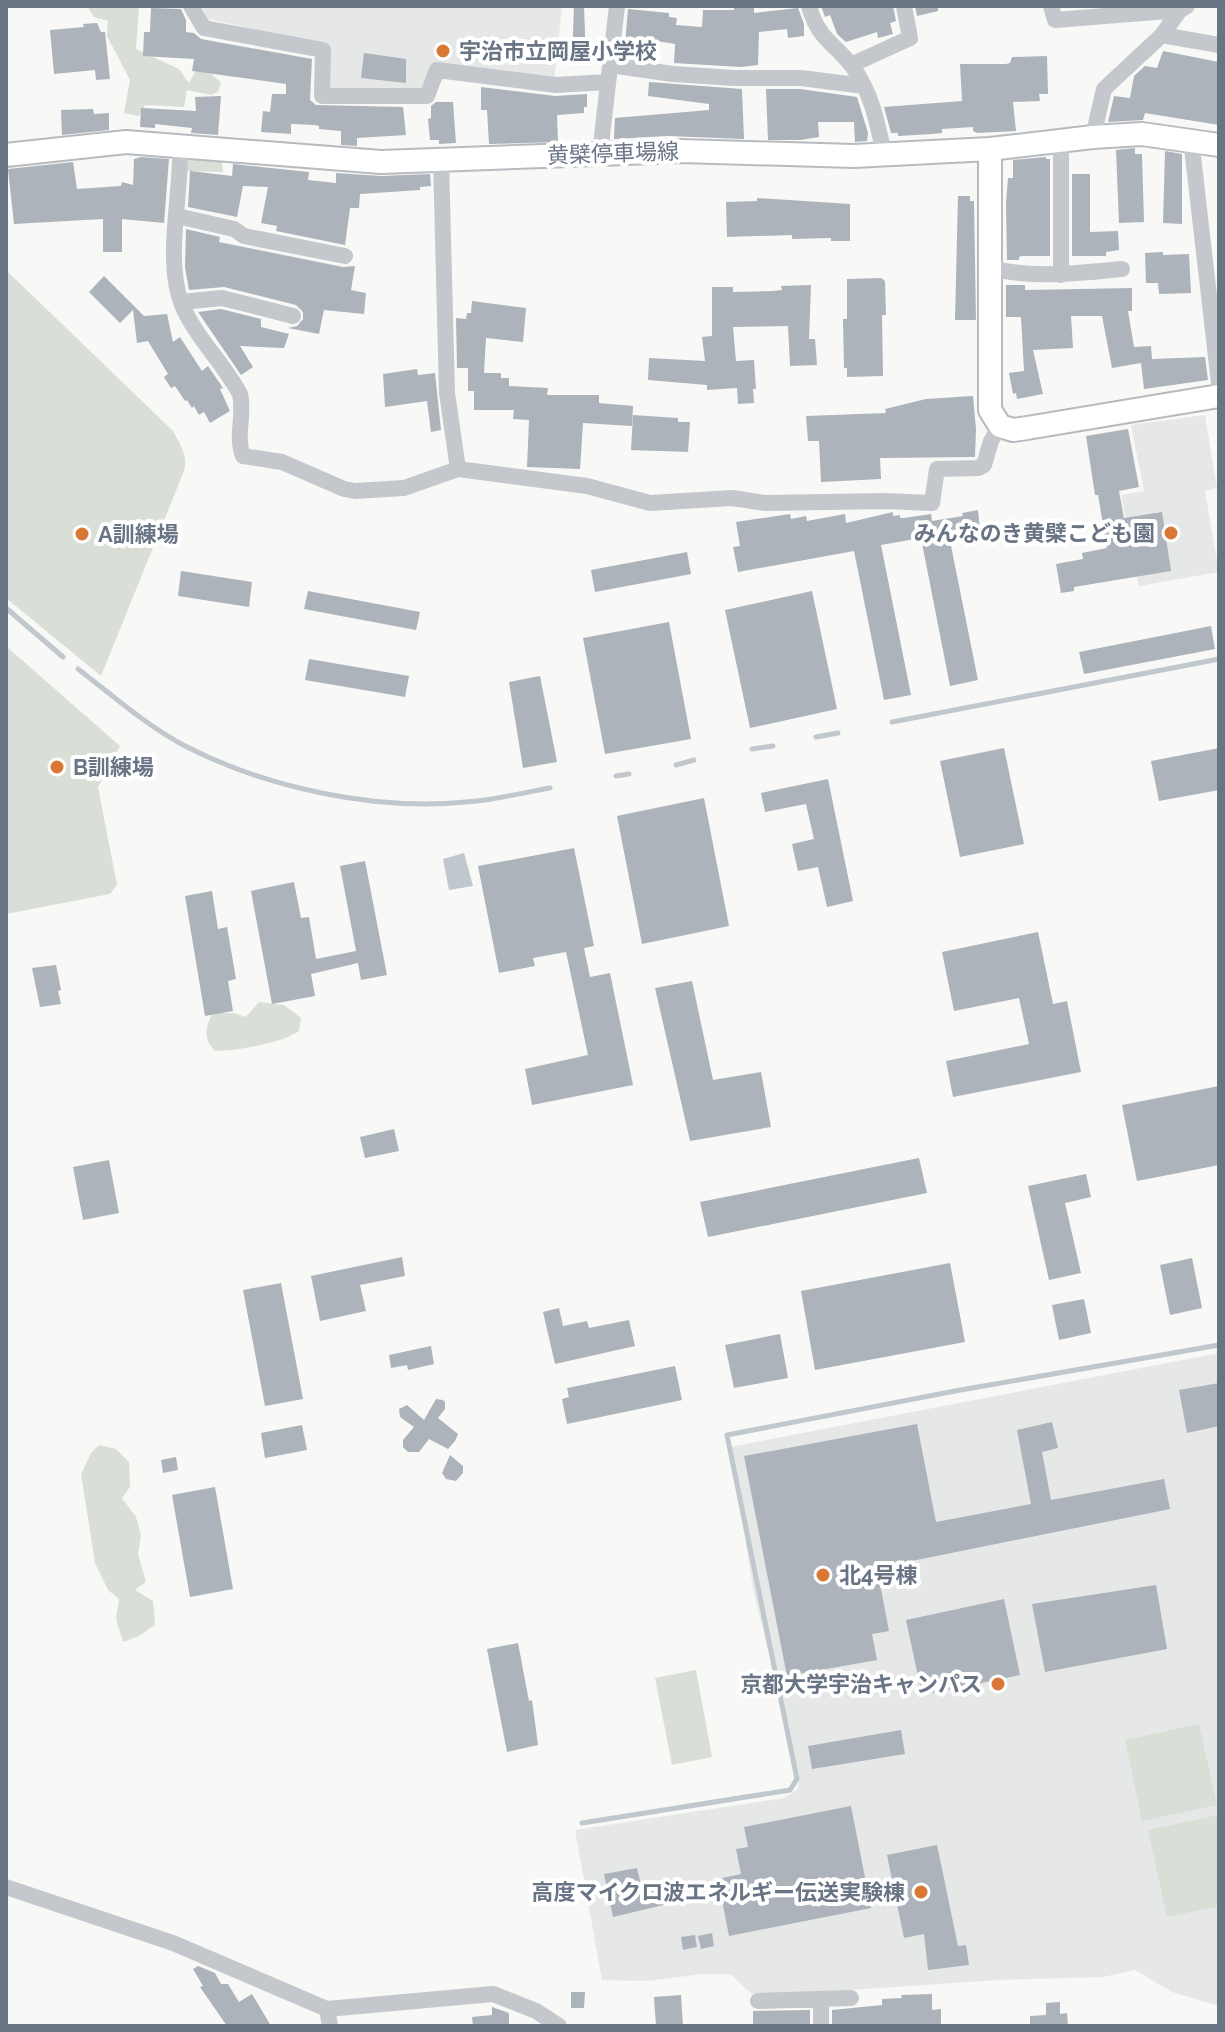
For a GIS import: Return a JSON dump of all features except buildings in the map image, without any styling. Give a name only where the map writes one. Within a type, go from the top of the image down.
[{"type":"main road","name":"黄檗停車場線","points":[[6,155],[116,142],[381,162],[681,151],[884,154],[990,149],[1142,134],[1219,145]]},
{"type":"main road","points":[[990,149],[990,410],[1000,426],[1013,430],[1219,396]]},
{"type":"street","points":[[191,6],[204,28],[323,50],[322,96],[427,96],[437,70],[556,85],[607,82]]},
{"type":"street","points":[[600,153],[617,6]]},
{"type":"street","points":[[809,6],[814,24],[851,65],[873,101],[884,154]]},
{"type":"street","points":[[851,65],[910,38],[904,6]]},
{"type":"street","points":[[1051,6],[1055,20],[1183,8]]},
{"type":"street","points":[[1093,137],[1104,89],[1162,35],[1183,8]]},
{"type":"street","points":[[1162,35],[1219,45]]},
{"type":"street","points":[[610,65],[673,74],[801,78],[864,86]]},
{"type":"street","points":[[1191,139],[1219,383]]},
{"type":"street","points":[[1061,141],[1061,275]]},
{"type":"street","points":[[180,145],[182,178],[174,250],[181,302],[240,394],[243,408],[239,446],[243,456],[282,462],[355,491],[404,488],[458,469],[587,486],[650,503],[732,498],[765,503],[932,503],[937,469],[978,468],[984,465],[991,441],[1000,426]]},
{"type":"street","points":[[441,160],[447,393],[458,469]]},
{"type":"street","points":[[177,216],[234,229],[244,236],[345,256]]},
{"type":"street","points":[[990,268],[1017,275],[1061,275],[1122,269]]},
{"type":"street","points":[[181,302],[222,298],[293,316]]},
{"type":"street","points":[[6,1887],[173,1943],[328,2018],[493,1994],[559,2026]]},
{"type":"street","points":[[758,2001],[851,1998]]},
{"type":"street","points":[[821,1999],[821,2026]]},
{"type":"street","points":[[524,2007],[524,2026]]},
{"type":"shaded area","points":[[87,6],[139,6],[136,49],[179,69],[189,83],[200,63],[221,83],[218,92],[211,95],[187,90],[184,107],[145,105],[139,116],[124,113],[130,80],[107,36],[108,21],[94,17]]},
{"type":"shaded area","name":"宇治市立岡屋小学校","points":[[202,6],[562,6],[554,82],[433,64],[425,90],[332,92],[329,84],[330,46],[208,19]]},
{"type":"shaded area","points":[[182,147],[221,151],[223,172],[183,171]]},
{"type":"shaded area","name":"A訓練場","points":[[6,270],[173,431],[184,455],[184,471],[101,676],[6,598]]},
{"type":"shaded area","name":"みんなのき黄檗こども園","points":[[1205,415],[1217,488],[1205,491],[1219,572],[1139,586],[1121,495],[1144,491],[1131,425]]},
{"type":"shaded area","name":"B訓練場","points":[[6,646],[120,746],[98,787],[117,885],[110,894],[6,914]]},
{"type":"shaded area","points":[[464,853],[473,886],[449,890],[443,859]]},
{"type":"shaded area","points":[[259,1002],[284,1005],[301,1018],[299,1031],[259,1046],[215,1051],[206,1033],[213,1013],[234,1013],[246,1017]]},
{"type":"shaded area","name":"京都大学宇治キャンパス","points":[[1219,1353],[1219,2006],[1172,1992],[1135,1970],[1103,1977],[998,1980],[776,1995],[752,1994],[730,1974],[648,1981],[602,1980],[575,1830],[784,1798],[798,1789],[799,1775],[754,1594],[730,1447]]},
{"type":"shaded area","points":[[99,1445],[116,1449],[129,1462],[130,1487],[122,1498],[136,1517],[141,1535],[138,1554],[146,1582],[135,1590],[153,1601],[155,1625],[123,1642],[116,1619],[119,1599],[108,1590],[95,1563],[81,1474],[91,1453]]},
{"type":"shaded area","points":[[696,1670],[712,1757],[672,1765],[655,1678]]},
{"type":"shaded area","points":[[1199,1724],[1217,1805],[1142,1821],[1125,1740]]},
{"type":"shaded area","points":[[1218,1815],[1219,1906],[1167,1917],[1148,1830]]},
{"type":"waterway","points":[[6,608],[63,657]]},
{"type":"waterway","points":[[892,722],[1219,659]]},
{"type":"waterway","points":[[78,669],[158,730],[187,747],[219,762],[287,785],[359,799],[431,804],[487,800],[550,788]]},
{"type":"waterway","points":[[816,737],[838,733]]},
{"type":"waterway","points":[[752,749],[773,746]]},
{"type":"waterway","points":[[676,765],[694,760]]},
{"type":"waterway","points":[[616,776],[629,774]]},
{"type":"waterway","points":[[582,1823],[790,1790],[797,1779],[727,1435],[1219,1345]]},
{"type":"place","name":"宇治市立岡屋小学校","points":[[443,51]]},
{"type":"place","name":"みんなのき黄檗こども園","points":[[1171,533]]},
{"type":"place","name":"A訓練場","points":[[82,534]]},
{"type":"place","name":"B訓練場","points":[[57,767]]},
{"type":"place","name":"北4号棟","points":[[823,1575]]},
{"type":"place","name":"京都大学宇治キャンパス","points":[[998,1684]]},
{"type":"place","name":"高度マイクロ波エネルギー伝送実験棟","points":[[921,1892]]}]
